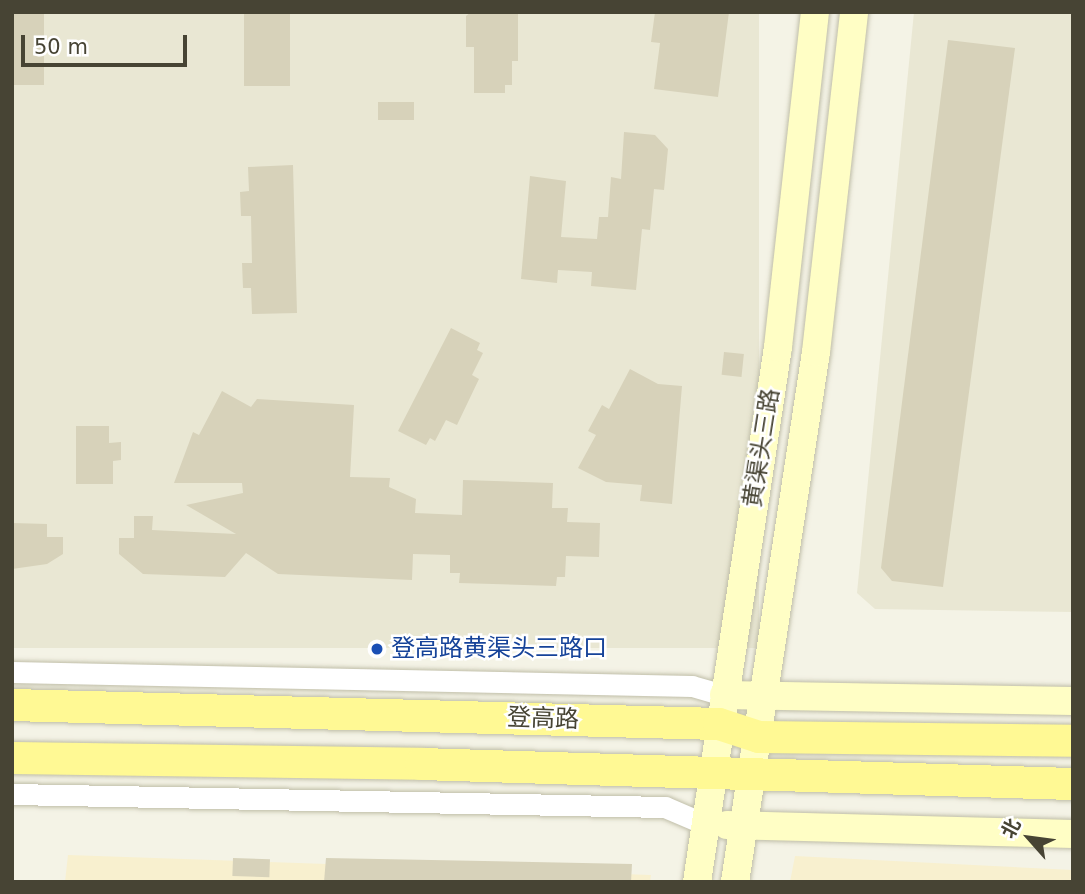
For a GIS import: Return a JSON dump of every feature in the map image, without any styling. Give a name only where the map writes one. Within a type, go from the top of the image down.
[{"type":"main road","name":"登高路","points":[[12,705],[721,710],[759,737],[1073,741]]},
{"type":"main road","name":"登高路","points":[[12,758],[1073,784]]},
{"type":"street","name":"黄渠头三路","points":[[697,882],[717,774],[721,710],[778,347],[815,12]]},
{"type":"street","name":"黄渠头三路","points":[[735,882],[816,352],[854,12]]},
{"type":"street","points":[[12,672],[692,686],[721,710],[765,696],[1073,701]]},
{"type":"street","points":[[12,793],[665,807],[707,825],[1073,834]]},
{"type":"shaded area","points":[[12,12],[759,12],[759,648],[12,648]]},
{"type":"shaded area","points":[[914,12],[1073,12],[1073,612],[875,609],[857,593]]},
{"type":"shaded area","points":[[68,855],[651,875],[650,882],[65,882]]},
{"type":"shaded area","points":[[795,856],[1073,870],[1073,882],[790,882]]},
{"type":"building","points":[[12,12],[44,12],[44,85],[12,85]]},
{"type":"building","points":[[244,12],[290,12],[290,86],[244,86]]},
{"type":"building","points":[[471,12],[518,12],[518,61],[512,61],[512,85],[505,85],[505,93],[474,93],[474,47],[466,47],[466,16]]},
{"type":"building","points":[[655,12],[729,12],[718,97],[654,89],[660,43],[651,42]]},
{"type":"building","points":[[948,40],[1015,48],[943,587],[892,581],[881,568]]},
{"type":"building","points":[[378,102],[414,102],[414,120],[378,120]]},
{"type":"building","points":[[624,132],[655,135],[668,149],[664,190],[654,189],[650,230],[642,229],[636,290],[591,286],[592,272],[558,270],[557,283],[521,279],[530,176],[566,181],[561,237],[597,239],[599,217],[608,217],[611,177],[621,179]]},
{"type":"building","points":[[293,165],[297,313],[252,314],[251,288],[243,288],[242,263],[252,263],[251,216],[241,216],[240,192],[249,191],[248,167]]},
{"type":"building","points":[[451,328],[480,343],[477,350],[483,353],[472,375],[479,379],[457,425],[446,420],[435,441],[430,438],[426,445],[398,431]]},
{"type":"building","points":[[724,352],[744,354],[741,377],[722,375]]},
{"type":"building","points":[[630,369],[658,384],[682,386],[672,504],[640,501],[642,485],[606,482],[578,468],[596,435],[588,431],[602,405],[609,409]]},
{"type":"building","points":[[222,391],[251,407],[257,399],[354,405],[350,477],[390,478],[389,487],[416,499],[415,513],[462,515],[463,480],[553,483],[552,508],[568,508],[567,522],[600,523],[599,557],[566,556],[565,577],[557,577],[556,586],[459,583],[460,573],[450,573],[450,555],[413,554],[412,580],[278,574],[246,553],[225,577],[143,574],[119,554],[119,538],[134,538],[134,516],[153,516],[152,530],[236,534],[186,505],[243,493],[242,483],[174,483],[193,432],[199,435]]},
{"type":"building","points":[[76,426],[109,426],[109,443],[121,442],[121,460],[113,461],[113,484],[76,484]]},
{"type":"building","points":[[12,523],[47,524],[47,537],[63,537],[63,554],[47,564],[12,569]]},
{"type":"building","points":[[233,858],[270,859],[269,877],[232,876]]},
{"type":"building","points":[[326,858],[632,864],[631,882],[324,882]]},
{"type":"place","name":"登高路黄渠头三路口","points":[[377,649]]}]
